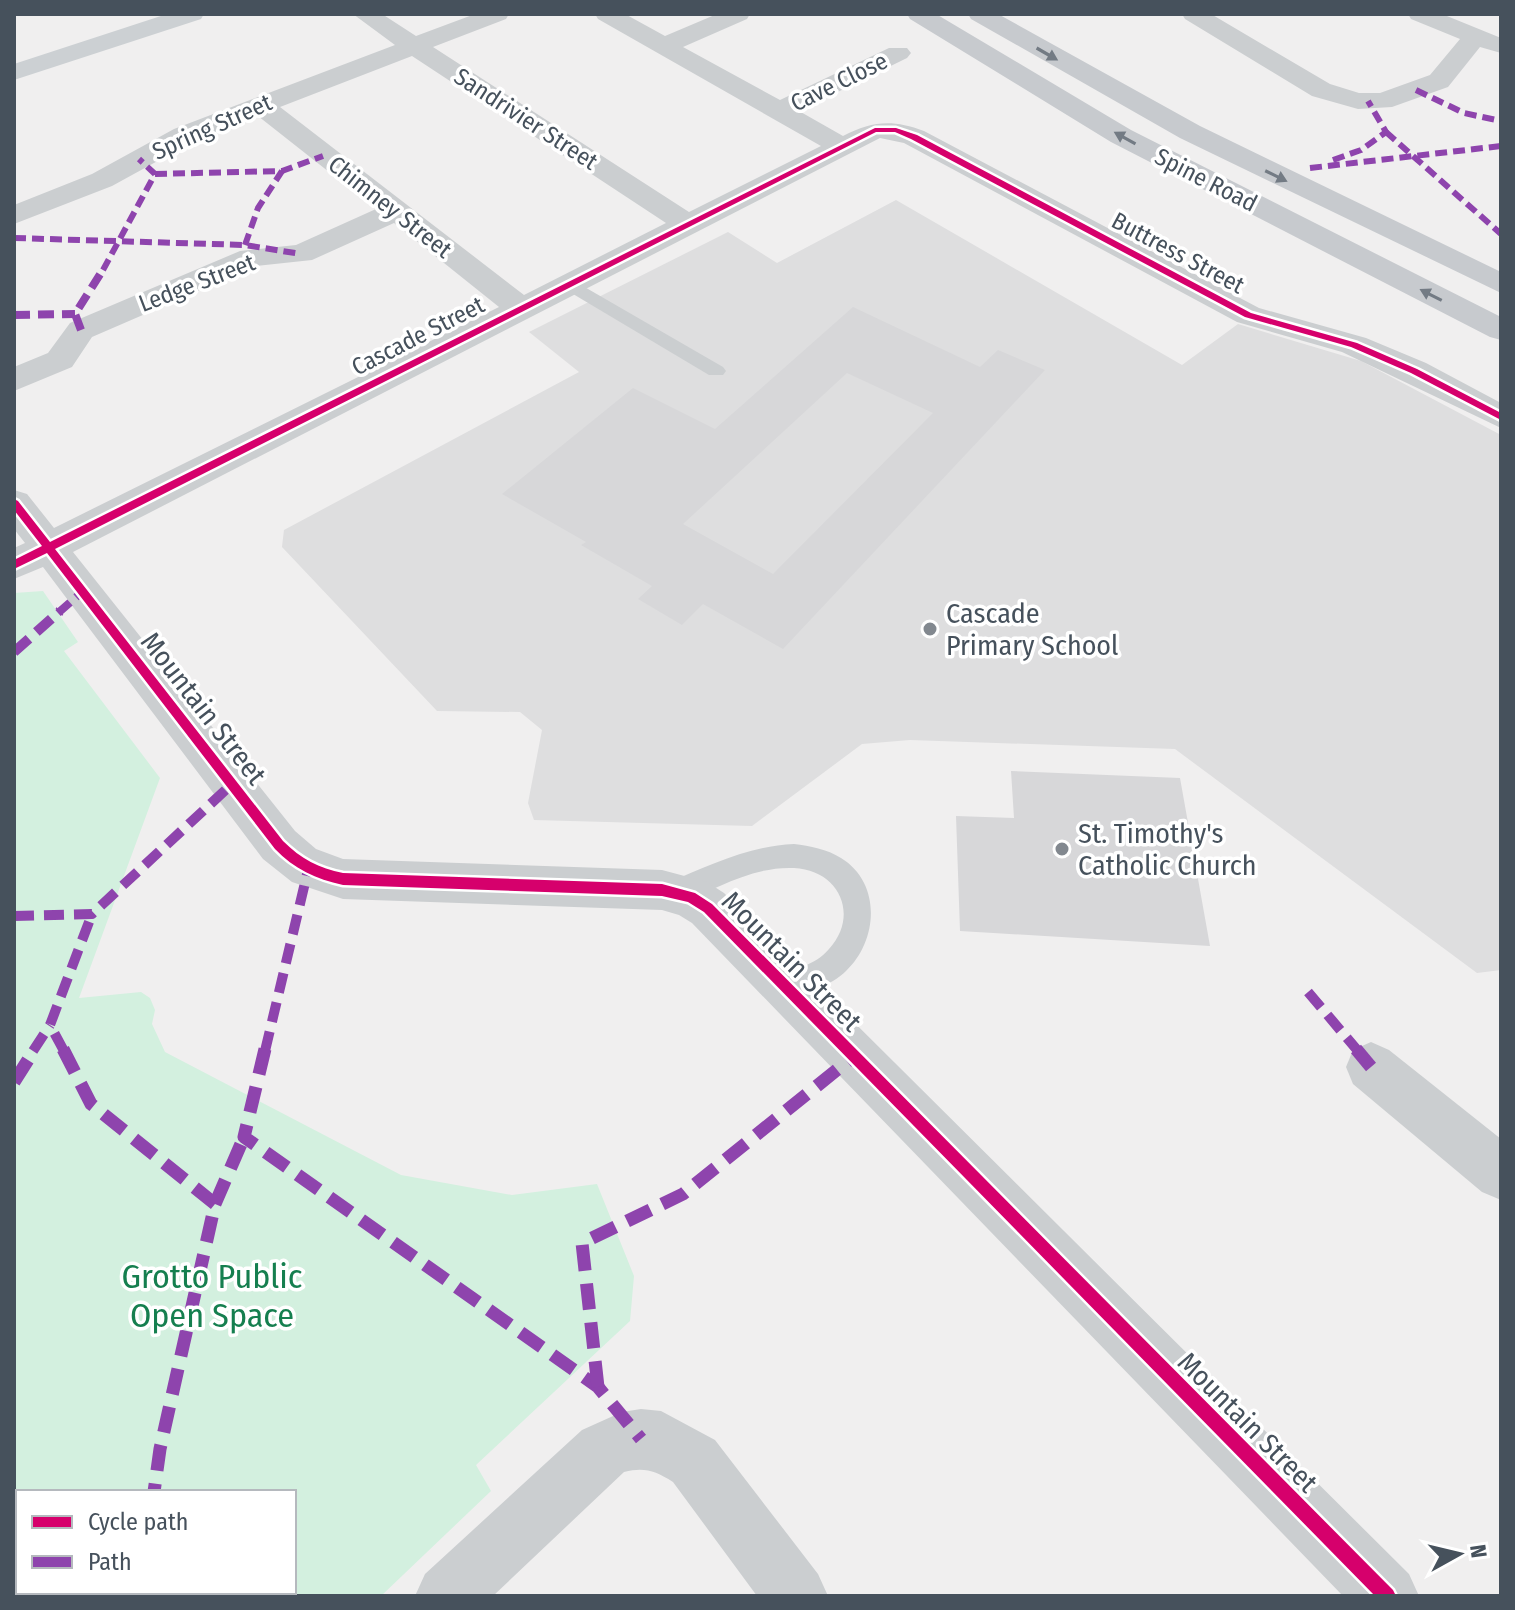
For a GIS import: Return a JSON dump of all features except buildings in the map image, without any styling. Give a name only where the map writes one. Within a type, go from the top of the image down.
[{"type":"main road","name":"Spine Road","points":[[919,14],[1121,136],[1501,330]]},
{"type":"main road","name":"Spine Road","points":[[980,14],[1204,140],[1501,284]]},
{"type":"street","points":[[14,63],[154,14]]},
{"type":"street","points":[[14,72],[192,14]]},
{"type":"street","name":"Sandrivier Street","points":[[365,14],[687,224]]},
{"type":"street","name":"Spring Street","points":[[14,215],[102,180],[184,135],[497,14]]},
{"type":"street","points":[[607,14],[841,146]]},
{"type":"street","points":[[663,46],[738,14]]},
{"type":"street","points":[[1194,14],[1321,90],[1358,101],[1383,101],[1439,81],[1474,38]]},
{"type":"street","points":[[1420,14],[1474,38],[1501,46]]},
{"type":"street","name":"Cave Close","points":[[779,111],[898,53]]},
{"type":"street","name":"Chimney Street","points":[[261,105],[521,308]]},
{"type":"street","name":"Buttress Street","points":[[841,146],[875,130],[906,133],[1248,315],[1354,345],[1414,371],[1501,417]]},
{"type":"street","name":"Cascade Street","points":[[32,556],[841,146]]},
{"type":"street","name":"Ledge Street","points":[[14,380],[60,360],[81,330],[251,257],[301,254],[395,212]]},
{"type":"street","name":"Mountain Street","points":[[14,503],[32,556],[291,859],[308,870],[343,879],[677,892],[708,908],[1387,1596]]},
{"type":"street","points":[[1371,1067],[1501,1173]]},
{"type":"street","points":[[447,1596],[603,1451],[622,1442],[641,1439],[661,1441],[694,1461],[796,1596]]},
{"type":"lane","points":[[569,284],[716,371]]},
{"type":"lane","points":[[677,892],[745,863],[770,856],[798,855],[825,862],[840,870],[852,882],[859,906],[853,938],[838,961],[785,987]]},
{"type":"shaded area","name":"Cascade Primary School","points":[[896,200],[1182,365],[1238,324],[1361,361],[1501,435],[1501,970],[1477,973],[1175,749],[910,740],[862,744],[752,826],[534,820],[528,803],[542,730],[520,712],[437,711],[282,547],[284,530],[579,372],[529,332],[728,232],[777,263]]},
{"type":"green space","name":"Grotto Public Open Space","points":[[43,591],[78,642],[64,651],[160,778],[79,998],[141,992],[150,998],[155,1010],[152,1024],[165,1052],[401,1175],[512,1195],[597,1184],[634,1276],[630,1321],[476,1465],[491,1491],[381,1596],[14,1596],[14,593]]},
{"type":"marked path","points":[[1416,90],[1464,113],[1501,121]]},
{"type":"marked path","points":[[1333,160],[1361,150],[1386,132],[1368,101]]},
{"type":"marked path","points":[[1386,132],[1501,234]]},
{"type":"marked path","points":[[1310,168],[1501,146]]},
{"type":"marked path","points":[[155,174],[282,171],[323,156]]},
{"type":"marked path","points":[[81,330],[75,314],[120,242],[155,174],[139,159]]},
{"type":"marked path","points":[[245,245],[258,208],[282,171]]},
{"type":"marked path","points":[[14,238],[245,245],[301,254]]},
{"type":"marked path","points":[[14,315],[75,314]]},
{"type":"marked path","points":[[14,652],[83,591]]},
{"type":"marked path","points":[[14,916],[92,914],[232,784]]},
{"type":"marked path","points":[[308,870],[244,1137],[598,1387],[641,1439]]},
{"type":"marked path","points":[[92,914],[50,1025],[91,1104],[215,1204],[160,1449],[154,1490]]},
{"type":"marked path","points":[[1308,992],[1371,1067]]},
{"type":"marked path","points":[[14,1082],[50,1025]]},
{"type":"marked path","points":[[598,1387],[582,1243],[683,1194],[854,1056]]},
{"type":"marked path","points":[[215,1204],[244,1137]]},
{"type":"marked path","points":[[14,1562],[16,1566]]},
{"type":"cycle path","points":[[14,565],[875,130],[896,130],[914,137],[1248,315],[1354,345],[1414,371],[1501,417]]},
{"type":"cycle path","points":[[14,503],[279,845],[300,863],[343,879],[662,890],[691,897],[708,908],[1387,1596]]},
{"type":"place","name":"Cascade Primary School","points":[[930,629]]},
{"type":"place","name":"St. Timothy's Catholic Church","points":[[1062,849]]}]
